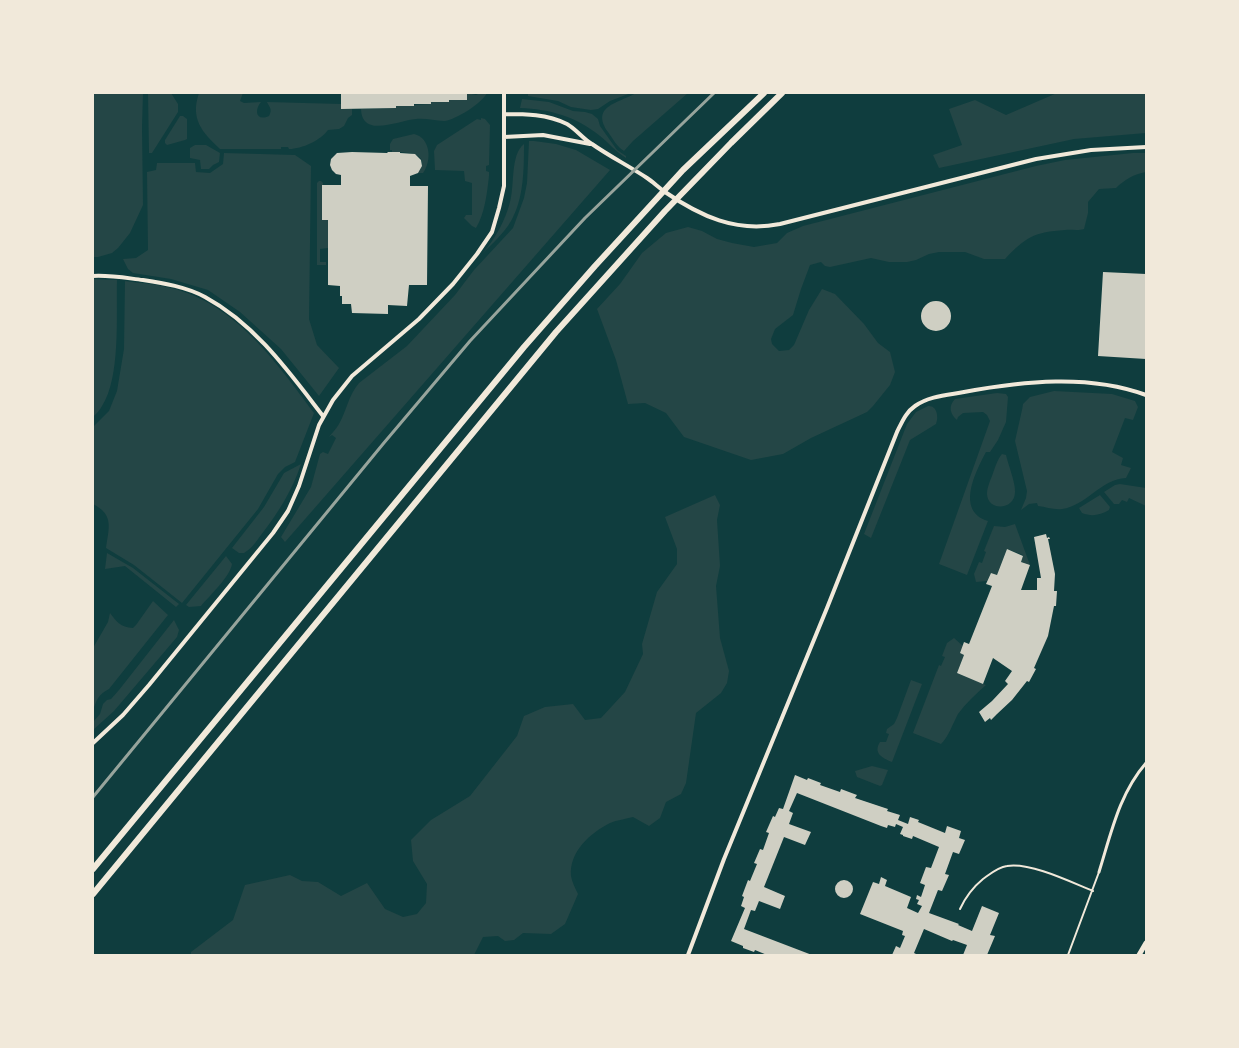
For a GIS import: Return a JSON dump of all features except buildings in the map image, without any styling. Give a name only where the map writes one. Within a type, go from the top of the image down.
[{"type":"main road","points":[[93,869],[524,346],[683,170],[764,93]]},
{"type":"main road","points":[[93,894],[556,332],[677,199],[782,93]]},
{"type":"main road","points":[[1139,955],[1146,943]]},
{"type":"street","points":[[93,743],[123,715],[149,685],[273,533],[288,511],[299,486],[323,417],[352,375],[419,319],[453,284],[492,232],[504,186],[504,93]]},
{"type":"street","points":[[504,114],[536,115],[570,125],[591,144],[677,199],[719,221],[732,225],[763,227],[832,212],[1036,159],[1091,150],[1146,147]]},
{"type":"street","points":[[504,137],[543,135],[591,144]]},
{"type":"street","points":[[93,276],[108,275],[168,284],[203,296],[233,315],[272,351],[323,417]]},
{"type":"street","points":[[688,955],[739,822],[897,432],[907,413],[928,399],[989,387],[1023,384],[1078,382],[1123,388],[1146,395]]},
{"type":"street","points":[[1099,872],[1120,805],[1134,776],[1146,763]]},
{"type":"lane","points":[[960,909],[972,888],[993,872],[1007,866],[1018,865],[1032,868],[1093,891]]},
{"type":"lane","points":[[1068,955],[1099,872]]},
{"type":"shaded area","points":[[93,93],[143,93],[143,205],[130,233],[118,248],[112,253],[98,257],[93,257]]},
{"type":"shaded area","points":[[148,93],[171,93],[178,104],[178,112],[152,153],[149,153]]},
{"type":"shaded area","points":[[199,93],[243,93],[240,101],[244,103],[261,102],[257,112],[261,117],[269,116],[271,112],[267,102],[341,104],[341,109],[352,109],[352,115],[344,126],[328,130],[305,146],[289,149],[281,147],[281,149],[220,149],[199,124],[196,110]]},
{"type":"shaded area","points":[[467,93],[476,95],[487,93],[468,110],[455,118],[444,121],[416,119],[374,126],[363,118],[361,109],[396,108],[396,106],[431,104],[431,102],[466,100]]},
{"type":"shaded area","points":[[528,93],[631,93],[610,101],[598,109],[591,110],[528,96]]},
{"type":"shaded area","points":[[636,93],[688,93],[624,151],[608,132],[602,116],[609,106]]},
{"type":"shaded area","points":[[1057,93],[1146,93],[1146,133],[1074,139],[939,168],[933,155],[962,145],[949,109],[975,100],[1006,115]]},
{"type":"shaded area","points":[[522,99],[549,102],[573,111],[592,114],[598,119],[600,126],[617,150],[626,158],[591,129],[572,119],[552,112],[520,108]]},
{"type":"shaded area","points":[[180,116],[187,119],[187,139],[167,145],[165,140]]},
{"type":"shaded area","points":[[481,118],[490,125],[489,165],[486,166],[489,176],[484,209],[476,228],[464,218],[466,215],[472,215],[472,183],[465,181],[464,171],[435,170],[434,151],[437,145]]},
{"type":"shaded area","points":[[414,134],[420,136],[427,145],[429,156],[423,173],[418,173],[422,166],[420,157],[390,150],[393,139]]},
{"type":"shaded area","points":[[529,141],[556,144],[576,150],[610,170],[285,542],[281,537],[311,487],[320,454],[323,452],[328,454],[336,438],[332,435],[329,437],[339,424],[355,388],[407,346],[513,228],[527,183]]},
{"type":"shaded area","points":[[524,144],[519,203],[505,230],[483,253],[506,216],[517,155]]},
{"type":"shaded area","points":[[195,145],[206,145],[220,153],[219,162],[209,169],[201,169],[200,160],[190,158],[190,148]]},
{"type":"shaded area","points":[[224,153],[295,155],[311,166],[309,319],[317,345],[339,368],[319,396],[281,349],[240,312],[208,290],[171,279],[133,273],[123,259],[136,258],[148,250],[147,172],[156,170],[157,163],[195,163],[196,172],[210,173],[223,164]]},
{"type":"shaded area","points":[[1146,153],[1146,172],[1122,182],[1116,188],[1099,189],[1088,202],[1084,229],[1038,234],[1019,245],[1005,259],[984,259],[965,252],[939,252],[907,262],[889,262],[871,258],[830,267],[821,262],[810,265],[793,315],[775,329],[771,339],[772,344],[779,351],[789,350],[794,345],[809,310],[822,289],[835,294],[864,324],[878,343],[890,352],[895,372],[890,385],[867,412],[783,454],[751,460],[684,437],[666,413],[645,403],[628,404],[616,360],[597,309],[620,284],[642,253],[666,233],[688,227],[717,239],[754,247],[777,243],[787,233],[803,226],[1036,166],[1065,160]]},
{"type":"shaded area","points":[[319,181],[323,183],[322,219],[328,220],[328,248],[320,249],[320,262],[326,262],[326,265],[317,265],[317,183]]},
{"type":"shaded area","points":[[93,279],[117,280],[115,362],[108,394],[93,417]]},
{"type":"shaded area","points":[[125,281],[171,288],[215,307],[253,337],[314,413],[295,462],[278,474],[258,509],[182,603],[134,565],[106,548],[109,522],[100,508],[93,504],[93,427],[109,411],[117,391],[124,349]]},
{"type":"shaded area","points":[[1054,391],[1112,394],[1135,401],[1138,407],[1133,420],[1125,418],[1112,452],[1123,458],[1121,465],[1131,468],[1126,478],[1117,479],[1101,487],[1071,507],[1053,509],[1038,506],[1037,503],[1029,504],[1021,510],[1027,491],[1015,441],[1023,404],[1030,397]]},
{"type":"shaded area","points":[[997,393],[1006,394],[1008,397],[1006,422],[998,440],[990,452],[986,452],[977,469],[971,490],[972,509],[978,516],[988,521],[967,575],[939,564],[990,421],[983,412],[963,413],[957,420],[951,413],[951,407],[955,399]]},
{"type":"shaded area","points":[[928,406],[933,407],[936,412],[936,424],[910,440],[871,538],[864,534],[907,424],[916,412]]},
{"type":"shaded area","points":[[1002,454],[1006,455],[1015,492],[1011,502],[996,506],[988,500],[987,494],[995,467]]},
{"type":"shaded area","points":[[301,464],[284,501],[255,543],[244,553],[239,553],[232,548],[264,507],[284,473]]},
{"type":"shaded area","points":[[1120,484],[1146,488],[1146,506],[1129,498],[1127,502],[1122,500],[1119,504],[1114,504],[1104,492]]},
{"type":"shaded area","points":[[715,495],[720,505],[717,520],[720,566],[716,586],[720,638],[729,671],[727,683],[721,693],[696,713],[686,783],[681,794],[666,802],[660,818],[649,826],[633,817],[610,823],[595,832],[577,851],[571,867],[571,876],[578,894],[565,924],[551,934],[523,933],[514,940],[505,941],[498,936],[483,937],[474,955],[191,955],[191,952],[233,920],[245,885],[290,875],[302,881],[318,882],[341,896],[367,883],[385,909],[403,917],[417,914],[426,903],[427,884],[413,861],[411,840],[431,820],[470,796],[517,736],[524,716],[545,707],[573,704],[585,720],[601,718],[625,692],[643,654],[642,644],[657,592],[677,564],[677,549],[665,517]]},
{"type":"shaded area","points":[[1100,495],[1110,507],[1109,510],[1096,515],[1082,513],[1079,508]]},
{"type":"shaded area","points":[[1015,524],[1030,565],[1021,562],[1023,555],[1007,549],[997,575],[991,573],[987,581],[976,582],[974,574],[979,562],[982,563],[994,526],[1005,527]]},
{"type":"shaded area","points":[[107,553],[133,568],[179,604],[176,607],[125,566],[105,569]]},
{"type":"shaded area","points":[[226,556],[232,564],[219,586],[201,606],[186,605]]},
{"type":"shaded area","points":[[153,601],[168,615],[109,689],[98,698],[93,711],[93,648],[108,622],[110,613],[119,624],[133,628]]},
{"type":"shaded area","points":[[174,620],[179,630],[177,637],[114,711],[93,730],[93,722],[100,714],[103,704],[119,690]]},
{"type":"shaded area","points":[[954,638],[963,646],[960,653],[964,655],[957,673],[986,685],[958,714],[941,744],[913,733],[939,665],[941,666],[945,657],[942,656],[947,643]]},
{"type":"shaded area","points":[[911,680],[922,684],[892,762],[880,755],[878,746],[880,742],[886,742],[889,734],[886,733],[887,729],[894,724],[897,718]]},
{"type":"shaded area","points":[[872,766],[888,770],[880,786],[857,777],[855,771]]},
{"type":"railway","points":[[93,797],[470,341],[585,218],[714,93]]}]
